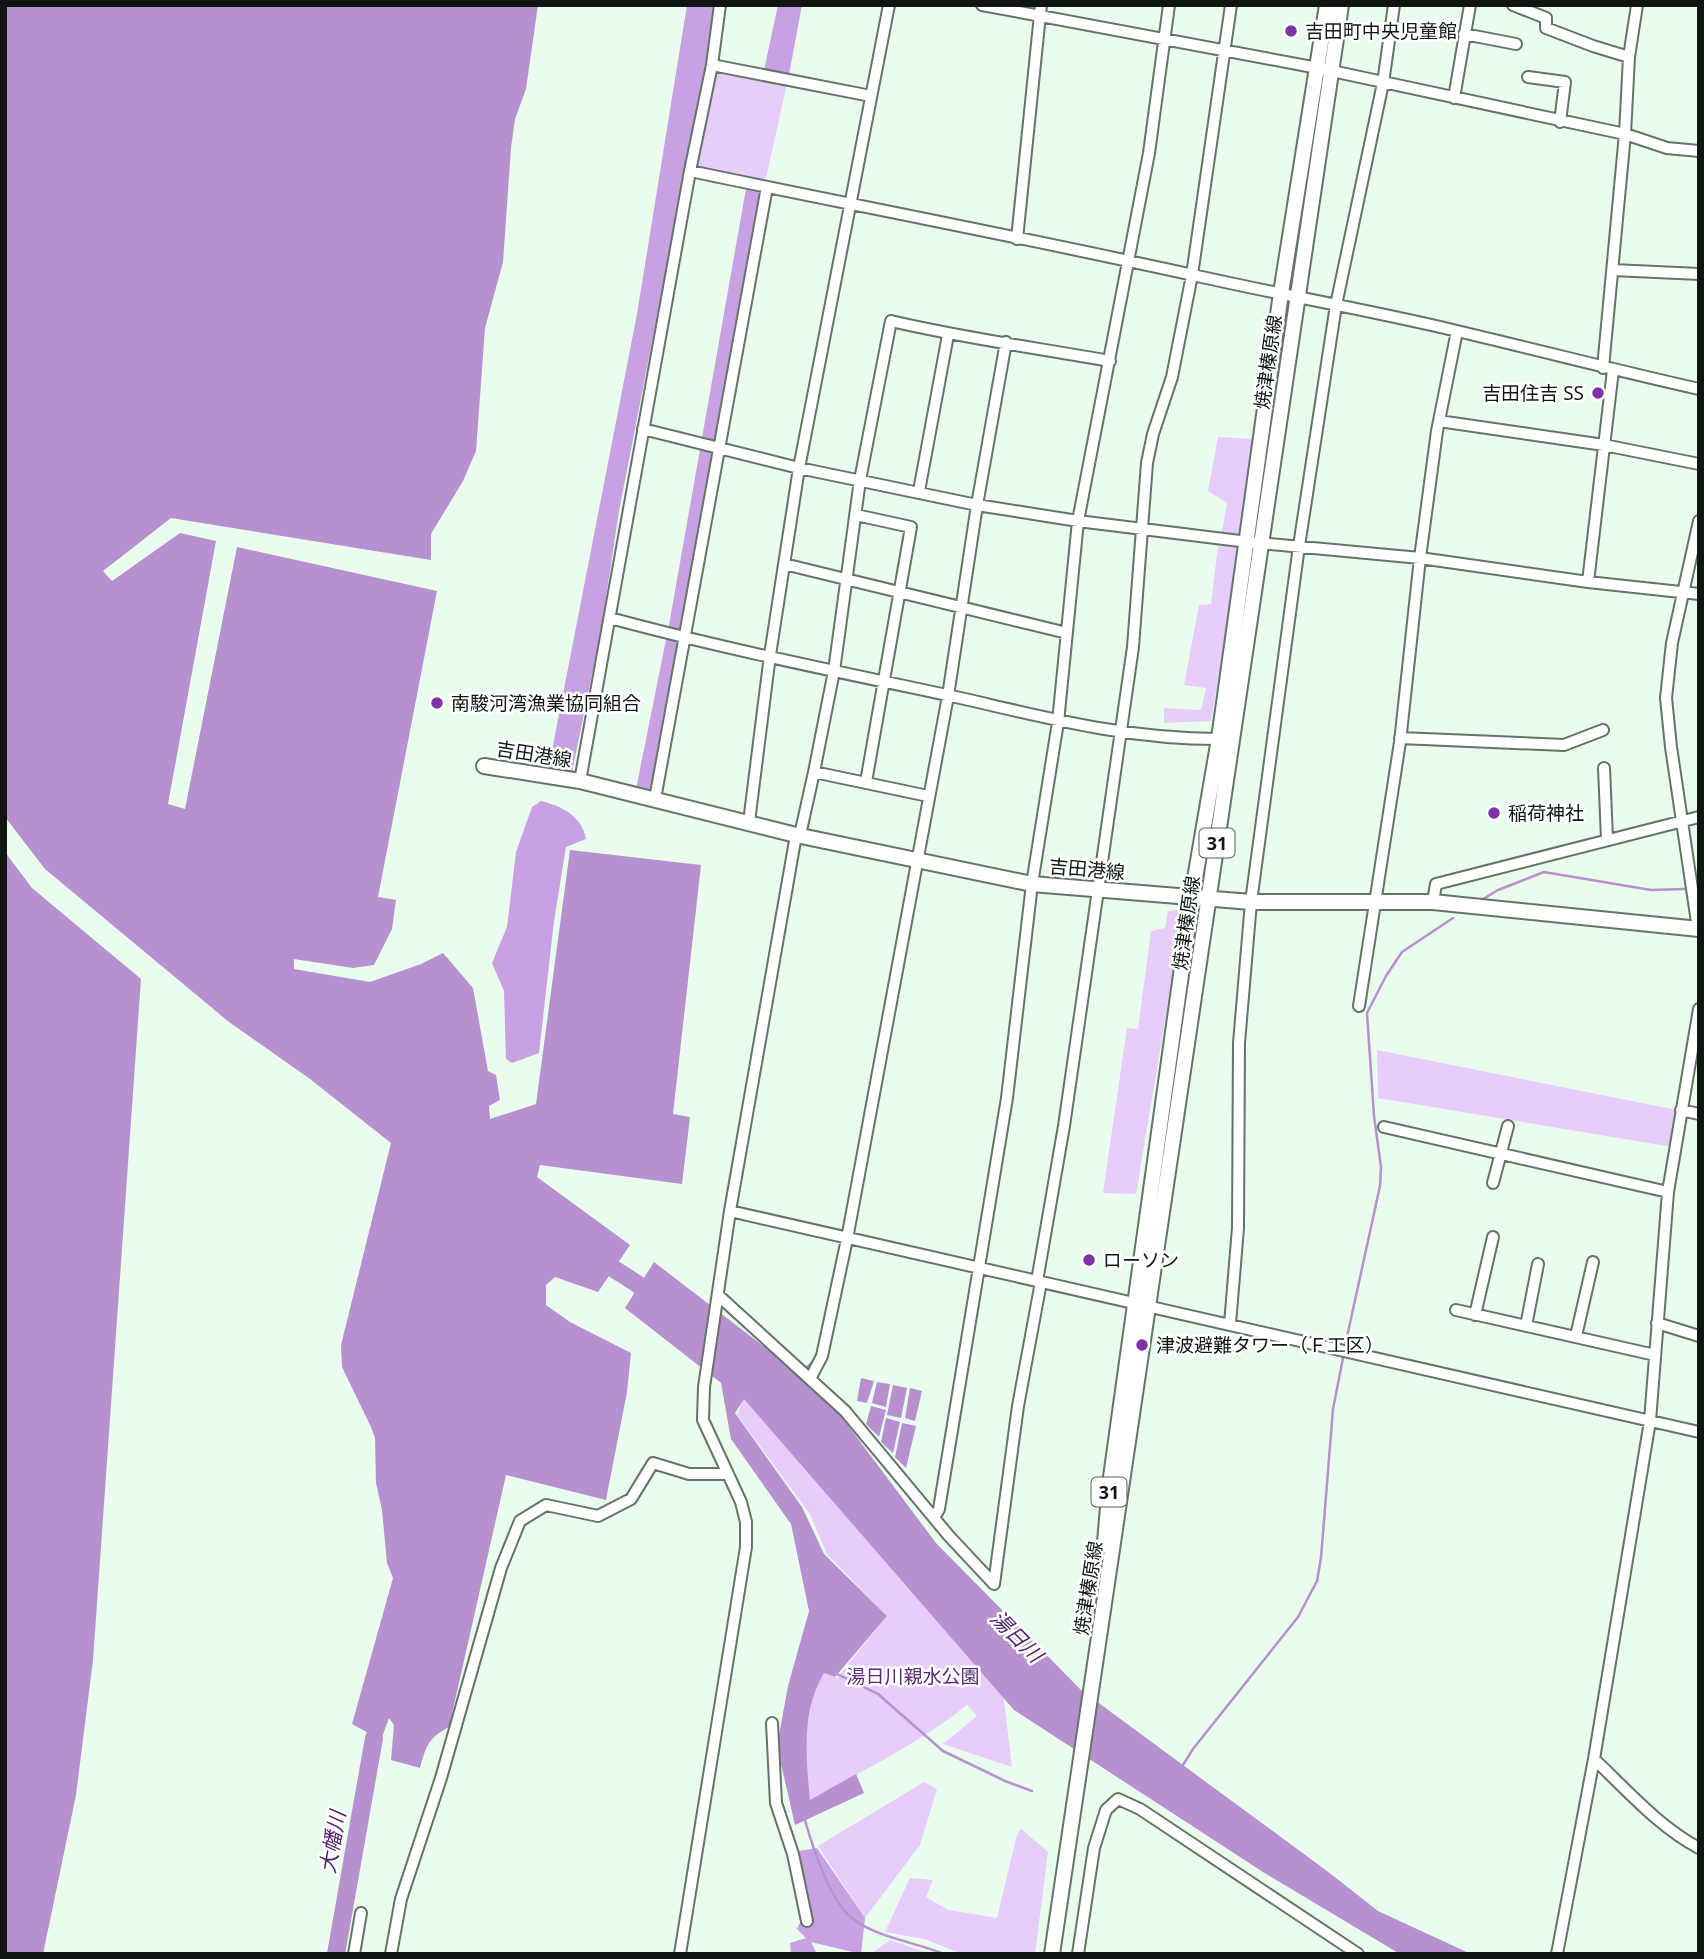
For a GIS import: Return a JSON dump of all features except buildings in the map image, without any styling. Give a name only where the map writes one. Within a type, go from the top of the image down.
[{"type":"main road","name":"焼津榛原線","points":[[1143,1306],[1192,896],[1297,297],[1325,70],[1327,5]]},
{"type":"main road","name":"焼津榛原線","points":[[1052,1954],[1093,1680],[1110,1484],[1143,1306],[1209,897],[1255,542],[1281,293],[1325,70],[1341,5]]},
{"type":"main road","name":"吉田港線","points":[[484,766],[580,781],[798,835],[1032,884],[1251,902],[1433,902],[1698,929]]},
{"type":"main road","name":"焼津榛原線","points":[[1044,1954],[1062,1888]]},
{"type":"street","points":[[580,781],[690,171],[712,65],[720,5]]},
{"type":"street","points":[[748,821],[783,564],[799,468],[889,5]]},
{"type":"street","points":[[982,5],[1040,10],[1625,134],[1667,148],[1699,150]]},
{"type":"street","points":[[934,1518],[939,1508],[1007,1098],[1032,884],[1058,722],[1078,521],[1149,153],[1169,5]]},
{"type":"street","points":[[718,1298],[845,1412],[934,1518],[994,1584],[1018,1406],[1064,1126],[1133,648],[1147,463],[1153,434],[1172,377],[1192,275],[1231,5]]},
{"type":"street","points":[[1230,1324],[1238,1228],[1239,1043],[1251,902],[1299,546],[1336,305],[1382,83],[1394,5]]},
{"type":"street","points":[[1454,98],[1470,5]]},
{"type":"street","points":[[1513,5],[1546,18],[1546,28],[1629,57]]},
{"type":"street","points":[[1588,583],[1604,446],[1629,57],[1637,5]]},
{"type":"street","points":[[1017,239],[1040,10]]},
{"type":"street","points":[[1464,34],[1516,44]]},
{"type":"street","points":[[712,65],[871,96]]},
{"type":"street","points":[[1528,77],[1565,82],[1560,122]]},
{"type":"street","points":[[690,171],[1130,260],[1457,331],[1699,389]]},
{"type":"street","points":[[655,799],[767,187]]},
{"type":"street","points":[[1614,270],[1699,274]]},
{"type":"street","points":[[680,1954],[746,1547],[746,1522],[741,1502],[703,1420],[704,1387],[730,1210],[798,835],[814,772],[834,671],[860,480],[891,321],[948,335],[1006,342],[1110,361]]},
{"type":"street","points":[[1359,1006],[1400,738],[1420,558],[1439,421],[1457,331]]},
{"type":"street","points":[[919,492],[948,335]]},
{"type":"street","points":[[810,1379],[822,1356],[848,1239],[948,696],[977,505],[1006,342]]},
{"type":"street","points":[[1439,421],[1604,446],[1699,464]]},
{"type":"street","points":[[643,429],[799,468],[977,505],[1078,521],[1141,530],[1420,558],[1588,583],[1699,594]]},
{"type":"street","points":[[856,515],[911,527],[866,782]]},
{"type":"street","points":[[1698,929],[1666,698],[1672,643],[1699,521]]},
{"type":"street","points":[[783,564],[1067,633]]},
{"type":"street","points":[[610,618],[684,638],[770,655],[1058,722],[1120,733],[1177,739],[1219,739]]},
{"type":"street","points":[[1400,738],[1564,746],[1602,730]]},
{"type":"street","points":[[1604,768],[1607,839]]},
{"type":"street","points":[[814,772],[928,796]]},
{"type":"street","points":[[1433,902],[1436,884],[1699,817]]},
{"type":"street","points":[[1557,1954],[1594,1759],[1650,1421],[1668,1192],[1699,1009]]},
{"type":"street","points":[[1681,1110],[1699,1114]]},
{"type":"street","points":[[1493,1182],[1508,1126]]},
{"type":"street","points":[[1384,1127],[1668,1192]]},
{"type":"street","points":[[730,1210],[1699,1432]]},
{"type":"street","points":[[1475,1315],[1493,1237]]},
{"type":"street","points":[[1576,1336],[1593,1262]]},
{"type":"street","points":[[1526,1326],[1538,1264]]},
{"type":"street","points":[[1455,1310],[1655,1355]]},
{"type":"street","points":[[1657,1323],[1699,1336]]},
{"type":"street","points":[[390,1954],[401,1899],[441,1778],[501,1568],[520,1521],[547,1505],[598,1516],[631,1499],[653,1463],[689,1474],[727,1474]]},
{"type":"street","points":[[772,1723],[776,1803],[793,1854],[807,1921]]},
{"type":"street","points":[[1594,1759],[1664,1825],[1683,1840],[1699,1848]]},
{"type":"street","points":[[1077,1954],[1094,1848],[1105,1810],[1118,1799],[1140,1809],[1358,1954]]},
{"type":"street","points":[[354,1954],[361,1913]]},
{"type":"green space","points":[[716,71],[787,83],[765,183],[696,166]]},
{"type":"green space","points":[[1218,437],[1255,439],[1241,535],[1222,532],[1227,503],[1208,491]]},
{"type":"green space","points":[[1218,546],[1240,548],[1211,721],[1164,723],[1164,708],[1201,710],[1206,688],[1184,685],[1199,605],[1211,604]]},
{"type":"green space","points":[[1180,910],[1173,973],[1136,1194],[1103,1193],[1127,1028],[1138,1029],[1151,931],[1165,928],[1168,911]]},
{"type":"green space","points":[[1377,1050],[1677,1110],[1673,1147],[1378,1098]]},
{"type":"green space","name":"湯日川親水公園","points":[[744,1398],[1003,1692],[1012,1767],[943,1744],[977,1716],[967,1705],[910,1744],[810,1800],[804,1740],[816,1683],[824,1673],[837,1678],[887,1616],[827,1554],[810,1514],[737,1415]]},
{"type":"green space","points":[[924,1782],[937,1789],[920,1845],[865,1918],[818,1846]]},
{"type":"green space","points":[[1021,1829],[1048,1852],[1035,1954],[962,1954],[924,1939],[885,1932],[910,1878],[933,1880],[926,1897],[948,1910],[997,1918],[1017,1835]]},
{"type":"green space","points":[[890,1940],[931,1954],[871,1954]]},
{"type":"shaded area","points":[[687,5],[720,5],[712,65],[666,270],[619,511],[601,631],[572,772],[549,766],[637,314]]},
{"type":"shaded area","points":[[778,5],[802,5],[788,80],[763,75]]},
{"type":"shaded area","points":[[747,183],[767,187],[655,799],[635,794],[669,625]]},
{"type":"shaded area","points":[[541,801],[576,818],[586,839],[566,847],[554,921],[539,1053],[512,1063],[506,1059],[504,991],[492,963],[507,927],[516,852],[532,807]]},
{"type":"shaded area","points":[[817,1848],[865,1918],[861,1954],[811,1942],[817,1954],[791,1954],[790,1943],[806,1938],[797,1929],[805,1911],[798,1851]]},
{"type":"water","points":[[5,5],[538,5],[526,89],[515,119],[511,148],[503,262],[485,328],[476,451],[463,481],[431,534],[431,560],[171,518],[103,571],[112,581],[180,533],[216,541],[168,804],[185,809],[237,547],[437,591],[378,897],[396,900],[392,929],[374,965],[353,968],[294,959],[294,969],[370,982],[421,964],[443,953],[473,988],[488,1071],[496,1075],[500,1100],[489,1106],[490,1119],[536,1104],[570,850],[701,865],[673,1114],[690,1117],[682,1184],[540,1165],[537,1177],[630,1245],[598,1292],[555,1277],[546,1285],[546,1305],[570,1322],[631,1353],[627,1392],[606,1500],[506,1475],[449,1727],[429,1743],[420,1768],[391,1760],[394,1725],[389,1718],[381,1740],[352,1724],[393,1578],[387,1563],[382,1510],[376,1483],[375,1438],[342,1367],[341,1345],[391,1143],[310,1079],[229,1022],[45,869],[5,817]]},
{"type":"water","points":[[5,852],[32,888],[141,979],[93,1660],[76,1795],[43,1954],[5,1954]]},
{"type":"water","points":[[654,1262],[823,1392],[936,1543],[1081,1690],[1378,1911],[1471,1954],[1400,1954],[1263,1872],[1014,1710],[744,1399],[735,1413],[802,1507],[824,1554],[887,1616],[835,1677],[824,1673],[808,1719],[810,1800],[856,1774],[864,1793],[795,1825],[777,1746],[788,1686],[809,1611],[791,1524],[731,1439],[721,1383],[625,1308]]},
{"type":"water","points":[[861,1378],[874,1381],[867,1403],[857,1401]]},
{"type":"water","points":[[877,1382],[890,1384],[886,1407],[872,1403]]},
{"type":"water","points":[[893,1385],[907,1388],[901,1418],[887,1415]]},
{"type":"water","points":[[910,1388],[922,1391],[915,1421],[905,1418]]},
{"type":"water","points":[[871,1406],[886,1410],[879,1437],[866,1424]]},
{"type":"water","points":[[886,1418],[900,1422],[893,1453],[881,1442]]},
{"type":"water","points":[[902,1423],[916,1426],[906,1468],[895,1457]]},
{"type":"waterway","points":[[1483,899],[1498,890],[1544,872],[1651,890],[1684,889]]},
{"type":"waterway","points":[[1345,1346],[1380,1186],[1381,1167],[1374,1116],[1367,1013],[1402,952],[1453,918]]},
{"type":"waterway","name":"湯日川","points":[[614,1269],[658,1300]]},
{"type":"waterway","points":[[1181,1768],[1193,1749],[1298,1617],[1317,1581],[1333,1409],[1344,1353]]},
{"type":"waterway","points":[[806,1368],[815,1360]]},
{"type":"waterway","points":[[837,1674],[878,1694],[943,1751],[1032,1791]]},
{"type":"waterway","name":"大幡川","points":[[336,1954],[374,1738]]},
{"type":"waterway","points":[[804,1817],[822,1872],[844,1911],[874,1931],[944,1954]]},
{"type":"place","name":"吉田町中央児童館","points":[[1291,31]]},
{"type":"place","name":"吉田住吉 SS","points":[[1598,393]]},
{"type":"place","name":"南駿河湾漁業協同組合","points":[[437,703]]},
{"type":"place","name":"稲荷神社","points":[[1494,813]]},
{"type":"place","name":"ローソン","points":[[1089,1260]]},
{"type":"place","name":"津波避難タワー（Ｆ工区）","points":[[1142,1345]]}]
